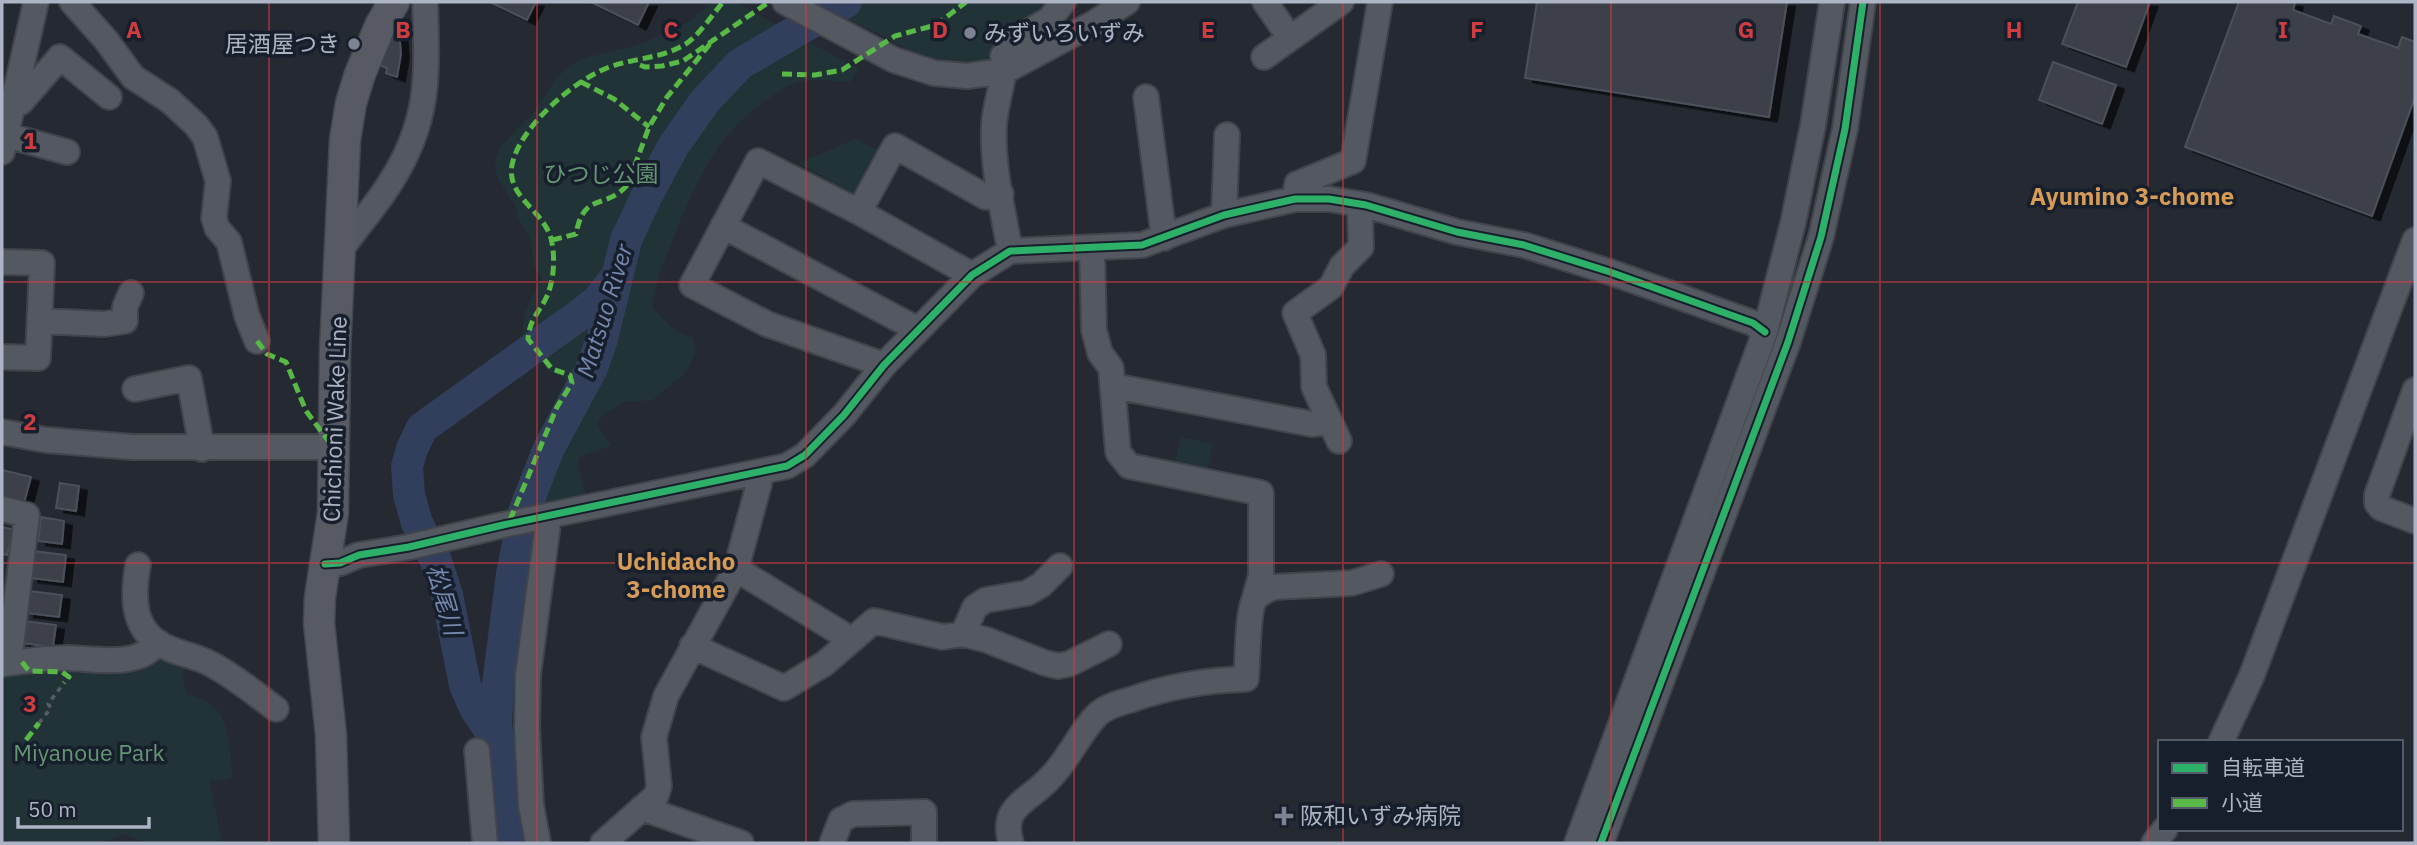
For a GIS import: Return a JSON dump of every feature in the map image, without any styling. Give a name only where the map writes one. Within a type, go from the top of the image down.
[{"type":"main road","name":"Chichioni Wake Line","points":[[334,843],[331,734],[319,623],[333,513],[333,447],[345,140],[351,103],[370,50],[394,2]]},
{"type":"street","points":[[36,2],[4,144],[67,152]]},
{"type":"street","points":[[72,2],[106,40],[133,77],[170,101],[196,125],[205,138],[218,181],[215,218],[217,228],[229,242],[247,316],[257,341]]},
{"type":"street","points":[[341,250],[374,207],[410,149],[424,106],[427,65],[425,2]]},
{"type":"street","points":[[785,2],[894,60],[934,73],[967,76],[1005,71],[1127,2]]},
{"type":"street","points":[[1010,251],[994,148],[994,125],[1005,71],[1003,56],[1010,49],[1011,42],[1050,19],[1063,2]]},
{"type":"street","points":[[1265,2],[1290,38]]},
{"type":"street","points":[[1264,57],[1341,2]]},
{"type":"street","points":[[1295,199],[1297,184],[1353,161],[1380,2]]},
{"type":"street","points":[[1577,843],[1765,332],[1793,223],[1832,2]]},
{"type":"street","points":[[1601,843],[1784,355],[1801,303],[1821,237],[1845,129],[1863,2]]},
{"type":"street","points":[[14,100],[21,102],[60,57],[85,66],[109,97]]},
{"type":"street","points":[[1153,106],[1147,171],[1164,238]]},
{"type":"street","points":[[1224,215],[1227,135]]},
{"type":"street","points":[[859,212],[895,146],[986,197],[1001,194]]},
{"type":"street","points":[[884,365],[767,324],[692,285],[758,161],[859,212],[972,275]]},
{"type":"street","points":[[325,564],[340,563],[359,555],[409,547],[787,466],[805,455],[844,415],[884,365],[972,275],[1010,251],[1142,245],[1224,215],[1295,199],[1329,199],[1366,205],[1457,232],[1524,245],[1579,261],[1753,323],[1765,332]]},
{"type":"street","points":[[1113,386],[1312,424],[1334,431],[1314,387],[1313,355],[1287,316],[1334,293],[1342,266],[1361,247],[1360,214],[1366,205]]},
{"type":"street","points":[[723,226],[917,329]]},
{"type":"street","points":[[2222,740],[2252,675],[2415,240]]},
{"type":"street","points":[[1011,843],[1007,831],[1009,816],[1060,768],[1082,732],[1099,712],[1159,690],[1201,681],[1247,679],[1254,601],[1261,575],[1261,493],[1129,466],[1118,452],[1111,368],[1100,353],[1094,330],[1092,249]]},
{"type":"street","points":[[2,262],[42,263],[38,358],[2,357]]},
{"type":"street","points":[[41,321],[104,324],[125,321],[125,307],[131,293]]},
{"type":"street","points":[[135,388],[197,376],[202,449]]},
{"type":"street","points":[[2415,390],[2377,495],[2377,503],[2381,508],[2415,521]]},
{"type":"street","points":[[2,432],[46,440],[133,447],[333,447]]},
{"type":"street","points":[[603,843],[656,796],[659,786],[654,737],[666,696],[736,569],[762,473]]},
{"type":"street","points":[[2,509],[27,514],[9,607],[11,646],[2,648]]},
{"type":"street","points":[[538,843],[531,804],[527,728],[528,675],[544,517]]},
{"type":"street","points":[[138,565],[134,584],[137,618],[146,634],[158,642],[209,663],[276,709]]},
{"type":"street","points":[[963,634],[975,607],[986,600],[1027,593],[1041,586],[1060,566]]},
{"type":"street","points":[[736,569],[852,640]]},
{"type":"street","points":[[1254,601],[1263,591],[1274,587],[1352,583],[1381,574]]},
{"type":"street","points":[[692,646],[784,688],[824,664],[874,621],[943,637],[963,634],[1058,666],[1069,664],[1109,644]]},
{"type":"street","points":[[2,664],[68,658],[103,661],[140,656],[149,652],[158,642]]},
{"type":"street","points":[[477,751],[485,843]]},
{"type":"street","points":[[642,808],[684,834],[741,843]]},
{"type":"street","points":[[832,843],[841,820],[853,814],[924,812],[924,843]]},
{"type":"path","points":[[39,723],[51,708],[48,704],[64,683]]},
{"type":"green space","name":"ひつじ公園","points":[[711,2],[735,2],[859,69],[850,82],[813,80],[789,85],[752,111],[724,141],[702,174],[684,211],[662,268],[652,307],[676,330],[693,338],[696,353],[686,372],[653,400],[625,402],[603,415],[597,424],[611,446],[580,457],[577,463],[588,503],[503,525],[553,406],[566,382],[563,377],[548,371],[522,338],[525,310],[542,278],[533,267],[531,241],[518,219],[515,206],[497,177],[495,161],[501,146],[534,112],[557,77],[571,65],[588,57],[634,46],[674,30],[693,19]]},
{"type":"green space","points":[[807,2],[1076,2],[1077,6],[1008,61],[957,65],[922,58],[877,33]]},
{"type":"green space","points":[[856,139],[885,154],[861,198],[798,163]]},
{"type":"green space","points":[[1180,437],[1213,444],[1207,474],[1174,468]]},
{"type":"green space","name":"Miyanoue Park","points":[[162,655],[188,662],[183,678],[187,695],[201,698],[214,707],[226,727],[231,755],[231,779],[210,781],[222,843],[145,843],[124,834],[103,843],[2,843],[2,669]]},
{"type":"building","points":[[490,2],[536,2],[527,20]]},
{"type":"building","points":[[591,2],[649,2],[638,25]]},
{"type":"building","points":[[1537,2],[1787,2],[1769,117],[1525,78]]},
{"type":"building","points":[[2078,2],[2150,2],[2126,67],[2062,44]]},
{"type":"building","points":[[2239,2],[2293,2],[2293,10],[2331,24],[2334,16],[2361,26],[2358,34],[2398,48],[2402,37],[2415,42],[2415,97],[2372,216],[2185,147]]},
{"type":"building","points":[[392,30],[399,31],[401,54],[397,77],[386,73],[387,68],[378,65]]},
{"type":"building","points":[[2053,62],[2116,85],[2102,124],[2039,100]]},
{"type":"building","points":[[2,470],[31,477],[24,503],[2,497]]},
{"type":"building","points":[[60,483],[79,486],[76,511],[56,508]]},
{"type":"building","points":[[41,517],[64,521],[62,544],[38,541]]},
{"type":"building","points":[[2,527],[14,530],[7,555],[2,554]]},
{"type":"building","points":[[33,551],[66,555],[63,582],[30,578]]},
{"type":"building","points":[[29,591],[62,595],[59,617],[26,613]]},
{"type":"building","points":[[24,621],[56,625],[53,647],[21,643]]},
{"type":"waterway","name":"Matsuo River","points":[[509,843],[496,723],[498,684],[512,574],[524,512],[549,448],[592,368],[602,339],[626,240],[674,145],[705,101],[740,64],[846,2]]},
{"type":"waterway","name":"松尾川","points":[[498,742],[476,710],[465,685],[447,595],[436,561],[417,523],[409,495],[407,466],[422,428],[582,313],[597,301],[614,280]]},
{"type":"marked path","points":[[510,520],[557,407],[572,383],[570,375],[552,369],[528,339],[533,320],[549,290],[553,256],[549,232],[515,187],[512,165],[517,151],[536,121],[579,83],[607,68],[665,53],[684,45],[723,2]]},
{"type":"marked path","points":[[640,65],[662,66],[683,61],[769,2]]},
{"type":"marked path","points":[[782,74],[815,75],[842,70],[895,36],[936,25],[966,2]]},
{"type":"marked path","points":[[552,240],[576,234],[584,211],[612,197],[628,184],[649,127],[667,97],[714,39]]},
{"type":"marked path","points":[[581,82],[614,99],[649,127]]},
{"type":"marked path","points":[[257,341],[267,354],[286,362],[306,411],[333,447]]},
{"type":"marked path","points":[[22,662],[29,671],[62,672],[69,677],[64,683]]},
{"type":"marked path","points":[[26,740],[39,723]]},
{"type":"cycle path","points":[[1601,843],[1788,342],[1821,237],[1845,129],[1863,2]]},
{"type":"cycle path","points":[[325,564],[340,563],[359,555],[409,547],[787,466],[805,455],[844,415],[884,365],[972,275],[1010,251],[1142,245],[1224,215],[1295,199],[1329,199],[1366,205],[1457,232],[1524,245],[1610,272],[1753,323],[1765,332]]},
{"type":"place","name":"みずいろいずみ","points":[[970,33]]},
{"type":"place","name":"居酒屋つき","points":[[354,44]]},
{"type":"place","name":"阪和いずみ病院","points":[[1284,816]]},
{"type":"district","name":"Ayumino 3-chome","points":[[2132,197]]},
{"type":"district","name":"Uchidacho 3-chome","points":[[676,576]]}]
